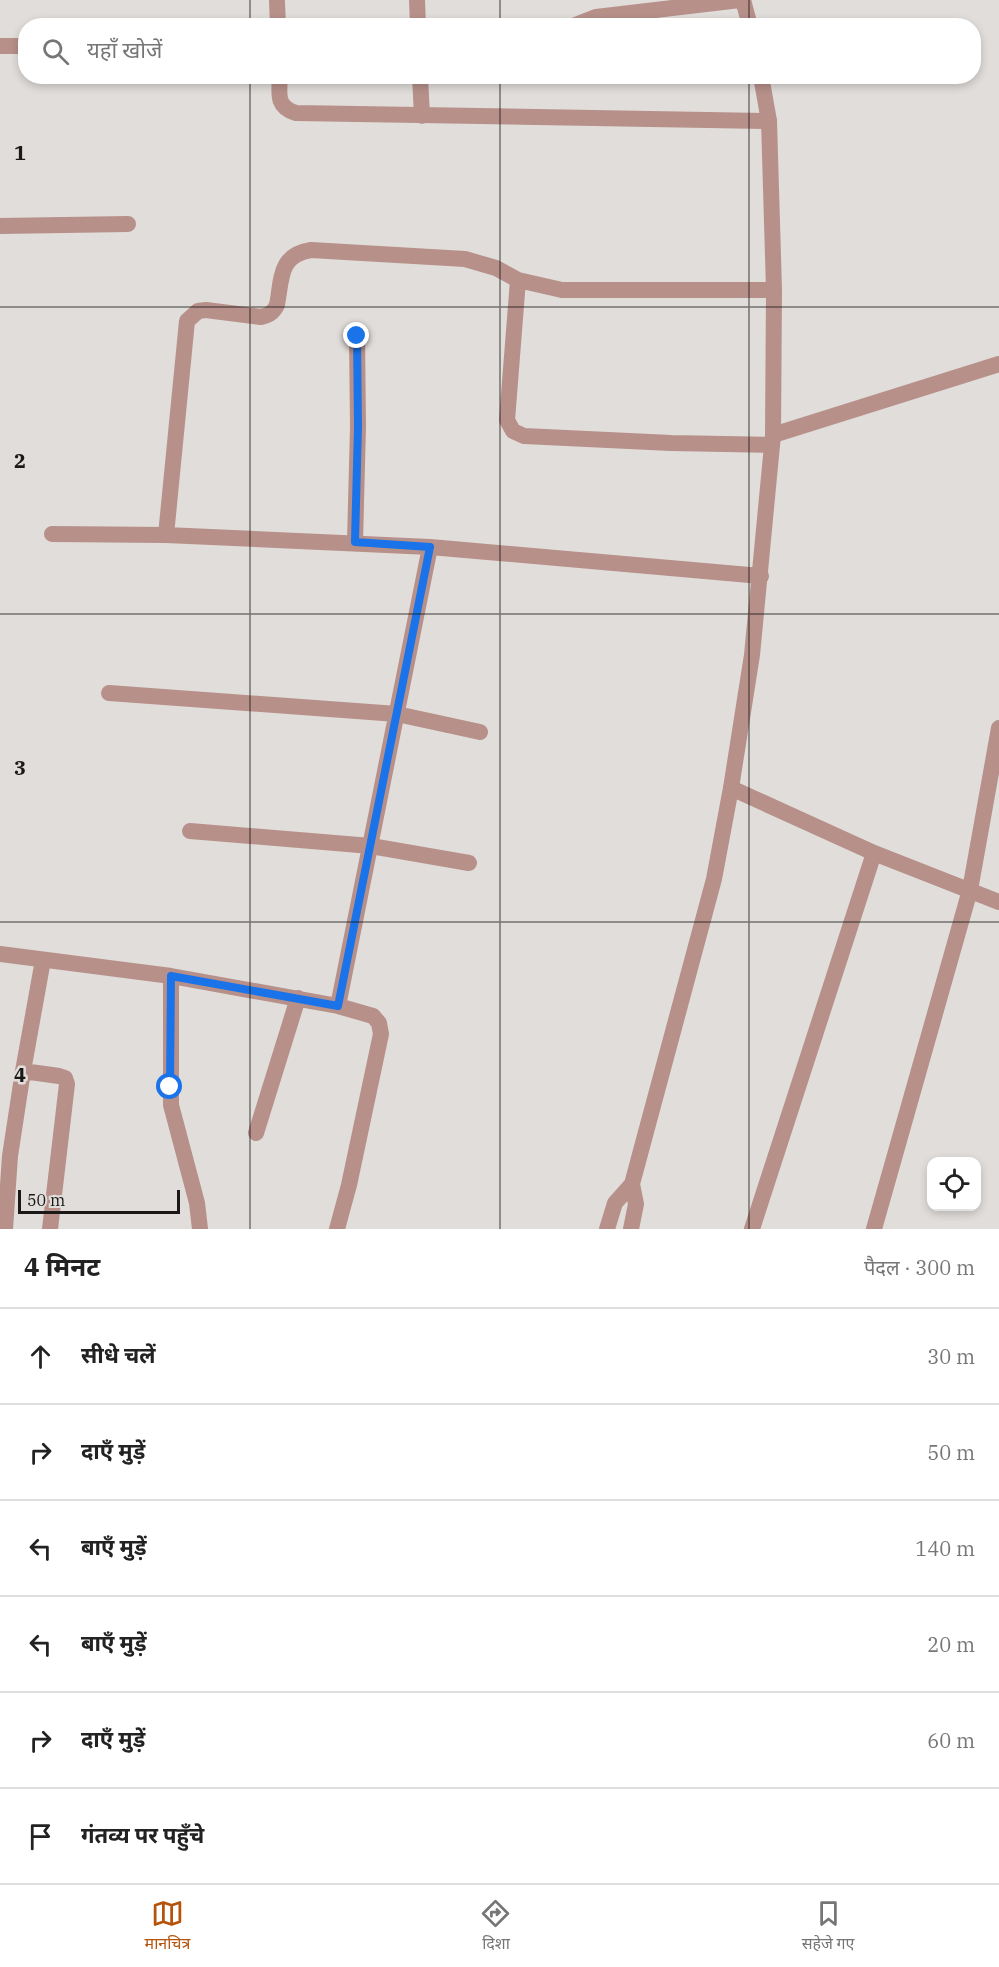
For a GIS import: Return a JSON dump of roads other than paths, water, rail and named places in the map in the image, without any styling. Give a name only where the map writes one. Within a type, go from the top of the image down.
[{"type":"street","points":[[417,0],[418,18]]},
{"type":"street","points":[[593,18],[742,0],[748,18]]},
{"type":"street","points":[[277,2],[278,18]]},
{"type":"street","points":[[0,46],[18,46]]},
{"type":"street","points":[[280,84],[279,99],[287,110],[296,113],[769,121]]},
{"type":"street","points":[[420,84],[422,116]]},
{"type":"street","points":[[631,1229],[636,1204],[632,1184],[714,879],[732,788],[752,655],[773,440],[774,290],[769,121],[762,84]]},
{"type":"street","points":[[0,226],[128,224]]},
{"type":"street","points":[[166,535],[187,321],[191,315],[206,310],[261,317],[269,315],[278,305],[285,265],[292,256],[301,252],[311,250],[465,259],[496,268],[518,280],[562,290],[774,290]]},
{"type":"street","points":[[518,280],[507,420],[513,431],[524,436],[671,443],[773,440],[999,364]]},
{"type":"street","points":[[355,542],[358,427],[357,336]]},
{"type":"street","points":[[52,534],[166,535],[355,542],[760,576]]},
{"type":"street","points":[[338,1006],[430,547]]},
{"type":"street","points":[[109,693],[397,714],[480,732]]},
{"type":"street","points":[[874,1229],[970,890],[999,728]]},
{"type":"street","points":[[732,788],[874,853],[999,902]]},
{"type":"street","points":[[190,831],[371,846],[469,863]]},
{"type":"street","points":[[752,1229],[874,853]]},
{"type":"street","points":[[0,954],[171,976],[298,998],[373,1016],[379,1023],[381,1034],[349,1185],[337,1229]]},
{"type":"street","points":[[5,1229],[10,1156],[43,960]]},
{"type":"street","points":[[171,976],[171,1105],[198,1203],[200,1229]]},
{"type":"street","points":[[256,1133],[298,998]]},
{"type":"street","points":[[23,1071],[59,1076],[65,1078],[67,1084],[50,1229]]},
{"type":"street","points":[[607,1229],[615,1203],[632,1184]]}]
